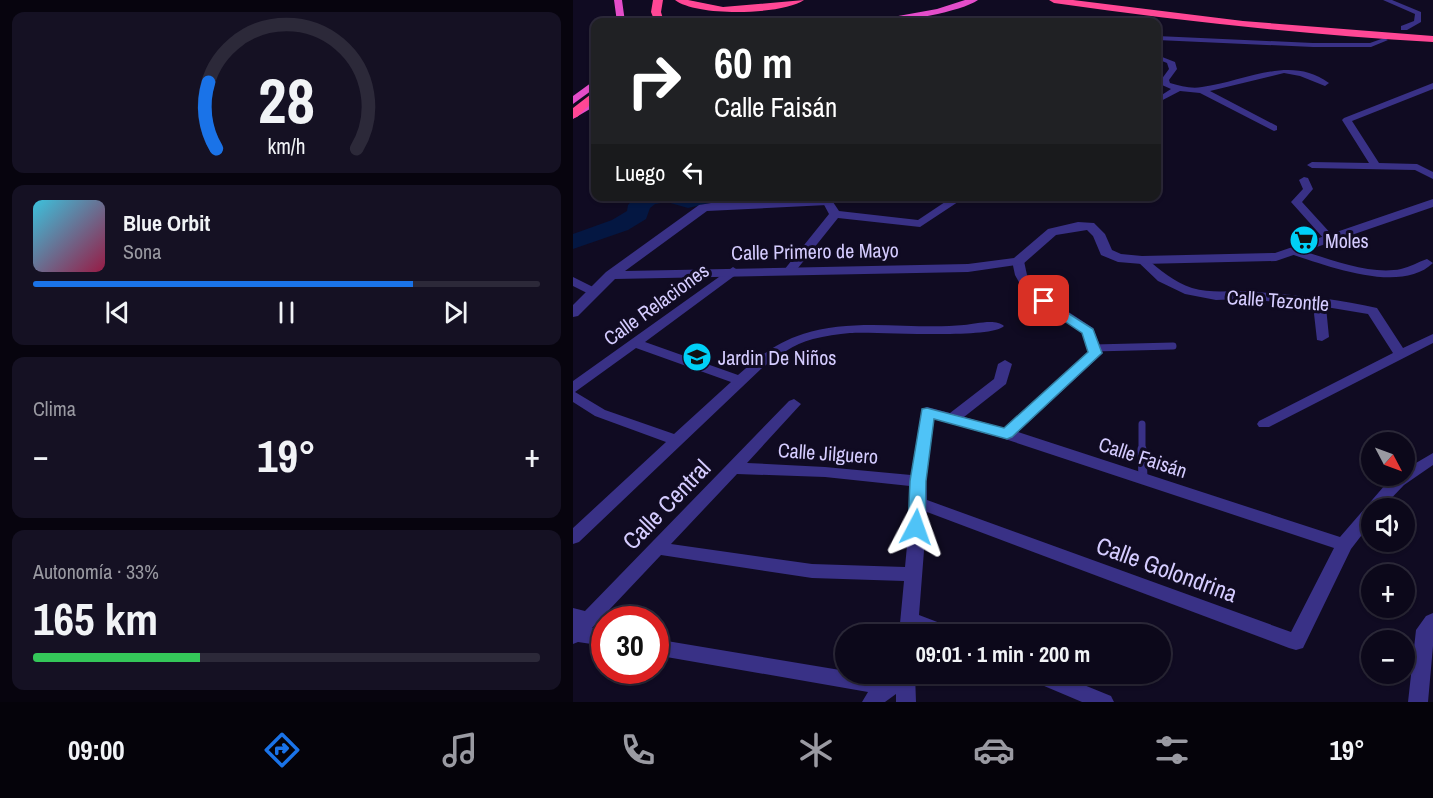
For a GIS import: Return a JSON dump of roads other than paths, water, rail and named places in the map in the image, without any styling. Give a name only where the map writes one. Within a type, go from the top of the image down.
[{"type":"highway","points":[[618,0],[620,18]]},
{"type":"highway","points":[[658,0],[656,12],[658,18]]},
{"type":"highway","points":[[680,0],[706,9],[722,10],[799,0]]},
{"type":"highway","points":[[894,18],[938,11],[973,0]]},
{"type":"highway","points":[[1054,0],[1311,32],[1433,39]]},
{"type":"highway","points":[[1083,0],[1208,17],[1309,27],[1433,34]]},
{"type":"highway","points":[[573,101],[591,86]]},
{"type":"highway","points":[[573,115],[591,103]]},
{"type":"street","points":[[1386,0],[1419,13],[1417,22],[1404,28]]},
{"type":"street","points":[[1161,38],[1313,45],[1371,45],[1384,40]]},
{"type":"street","points":[[1161,58],[1171,62],[1173,69],[1165,80],[1167,85],[1179,88],[1202,90],[1284,71],[1302,74],[1325,83]]},
{"type":"street","points":[[1375,165],[1347,120],[1433,87]]},
{"type":"street","points":[[1161,99],[1179,88]]},
{"type":"street","points":[[1202,90],[1275,128]]},
{"type":"street","points":[[1312,165],[1417,167],[1433,176]]},
{"type":"street","points":[[1304,180],[1308,189],[1296,202],[1329,238]]},
{"type":"street","points":[[573,312],[611,275],[703,208],[795,201]]},
{"type":"street","points":[[832,201],[835,214]]},
{"type":"street","points":[[835,214],[920,224],[954,201]]},
{"type":"street","points":[[1007,434],[1095,353],[1088,331],[1030,292],[1021,275],[1019,261],[1034,245],[1052,232],[1078,226],[1090,226],[1099,234],[1106,252],[1118,258],[1142,260],[1276,256],[1433,203]]},
{"type":"street","points":[[790,270],[835,214]]},
{"type":"street","points":[[1292,251],[1335,265],[1372,271],[1400,273],[1427,263]]},
{"type":"street","name":"Calle Tezontle","points":[[1142,260],[1162,278],[1189,291],[1216,296],[1319,302],[1372,311],[1400,354]]},
{"type":"street","name":"Calle Primero de Mayo","points":[[611,275],[968,268],[1019,261]]},
{"type":"street","name":"Calle Relaciones","points":[[573,388],[733,271]]},
{"type":"street","points":[[573,281],[593,292]]},
{"type":"street","points":[[1319,302],[1322,337]]},
{"type":"street","points":[[573,538],[757,365],[783,346],[809,336],[850,329],[956,330],[997,326]]},
{"type":"street","points":[[1264,424],[1433,338]]},
{"type":"street","points":[[635,344],[741,381]]},
{"type":"street","points":[[952,419],[1001,381],[1005,364]]},
{"type":"street","points":[[573,396],[600,413],[676,440]]},
{"type":"street","name":"Calle Central","points":[[577,626],[657,548],[794,404]]},
{"type":"street","name":"Calle Faisán","points":[[918,481],[927,412],[1007,434],[1344,545]]},
{"type":"street","points":[[1383,498],[1398,481],[1433,458]]},
{"type":"street","name":"Calle Jilguero","points":[[734,468],[825,472],[918,481]]},
{"type":"street","points":[[909,624],[919,503],[918,481]]},
{"type":"street","name":"Calle Golondrina","points":[[919,503],[1296,642],[1344,545]]},
{"type":"street","points":[[1344,545],[1361,524]]},
{"type":"street","points":[[657,548],[812,571],[912,574]]},
{"type":"street","points":[[1418,702],[1425,630],[1433,621]]},
{"type":"street","points":[[577,626],[591,632]]},
{"type":"street","points":[[669,649],[901,686]]},
{"type":"street","points":[[1061,684],[1104,702]]},
{"type":"street","points":[[872,702],[901,686]]},
{"type":"lane","points":[[1094,348],[1173,346]]},
{"type":"lane","points":[[1142,424],[1143,479]]},
{"type":"waterway","points":[[573,242],[620,225],[638,214],[639,205],[645,201]]},
{"type":"place","name":"Moles","points":[[1304,240]]},
{"type":"place","name":"Jardin De Niños","points":[[697,357]]}]
